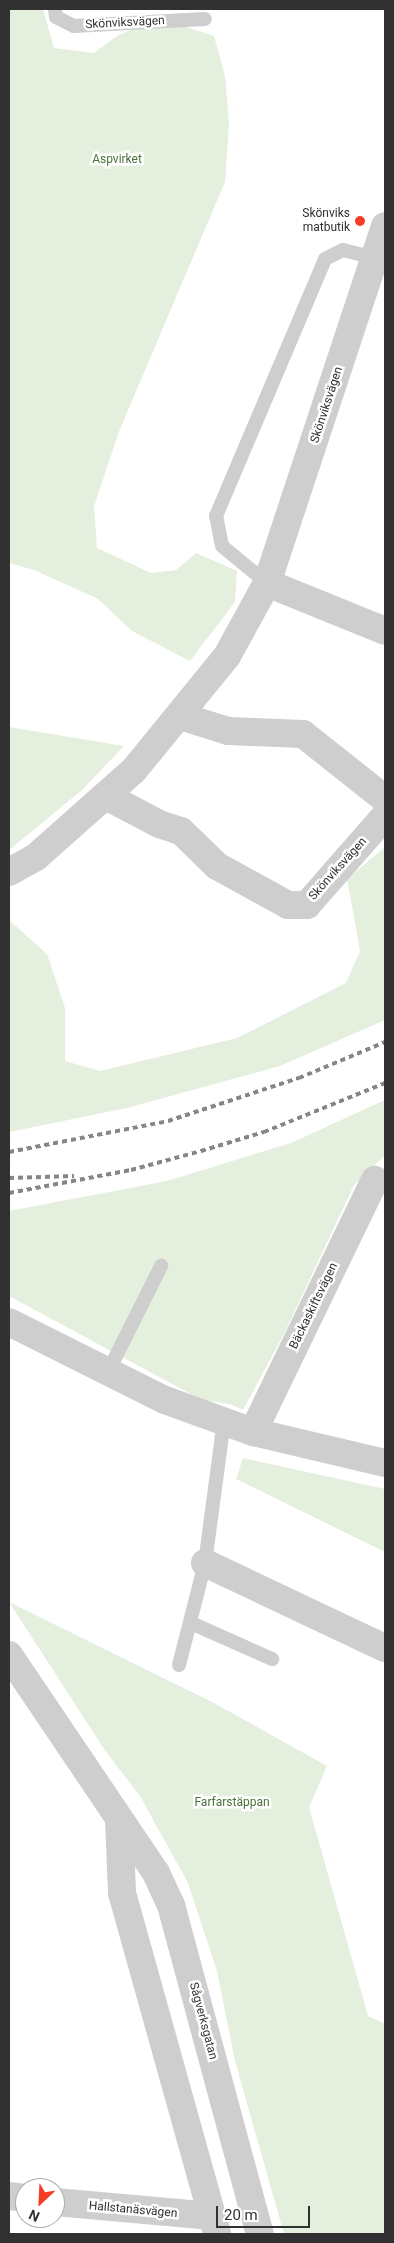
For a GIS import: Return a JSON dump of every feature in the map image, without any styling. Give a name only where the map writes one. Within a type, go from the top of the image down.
[{"type":"street","name":"Skönviksvägen","points":[[9,872],[36,858],[134,770],[180,716],[227,656],[267,583],[385,226]]},
{"type":"street","points":[[267,583],[385,631]]},
{"type":"street","points":[[180,716],[228,731],[303,734],[385,799]]},
{"type":"street","name":"Skönviksvägen","points":[[106,796],[159,824],[181,831],[216,866],[288,905],[306,905],[385,816]]},
{"type":"street","name":"Bäckaskiftsvägen","points":[[253,1432],[375,1180]]},
{"type":"street","points":[[9,1322],[166,1400],[253,1432],[385,1463]]},
{"type":"street","points":[[205,1563],[385,1648]]},
{"type":"street","name":"Sågverksgatan","points":[[9,1655],[156,1873],[171,1905],[260,2234]]},
{"type":"street","points":[[119,1820],[122,1893],[214,2225]]},
{"type":"street","name":"Hallstanäsvägen","points":[[65,2203],[214,2225]]},
{"type":"lane","name":"Skönviksvägen","points":[[55,9],[56,17],[74,26],[205,19]]},
{"type":"lane","points":[[267,583],[222,546],[216,516],[324,258],[342,250],[375,258]]},
{"type":"lane","points":[[108,1372],[162,1266]]},
{"type":"lane","points":[[179,1664],[205,1563],[224,1421]]},
{"type":"lane","points":[[191,1623],[272,1658]]},
{"type":"green space","name":"Aspvirket","points":[[9,9],[43,9],[54,48],[94,53],[117,36],[144,24],[187,27],[214,36],[225,76],[229,123],[225,182],[120,429],[94,506],[97,548],[151,573],[176,570],[196,553],[237,571],[235,602],[190,661],[132,631],[98,599],[34,570],[9,563]]},
{"type":"green space","points":[[9,727],[124,746],[81,791],[9,850]]},
{"type":"green space","points":[[385,847],[385,1020],[280,1066],[127,1108],[9,1132],[9,920],[47,954],[65,1008],[65,1061],[100,1071],[237,1038],[346,983],[360,951],[347,879]]},
{"type":"green space","points":[[385,1100],[385,1155],[354,1185],[285,1332],[243,1410],[230,1404],[202,1400],[9,1296],[9,1211],[167,1181],[291,1143]]},
{"type":"green space","points":[[243,1458],[385,1489],[385,1552],[236,1479]]},
{"type":"green space","name":"Farfarstäppan","points":[[9,1602],[214,1703],[327,1766],[309,1807],[368,2016],[385,2024],[385,2234],[284,2234],[235,2061],[217,1971],[188,1883],[140,1796],[106,1752]]},
{"type":"railway","points":[[9,1152],[168,1121],[299,1078],[385,1042]]},
{"type":"railway","points":[[9,1193],[131,1170],[201,1151],[264,1132],[385,1083]]},
{"type":"railway","points":[[9,1178],[74,1176]]},
{"type":"place","name":"Skönviks matbutik","points":[[360,221]]}]
